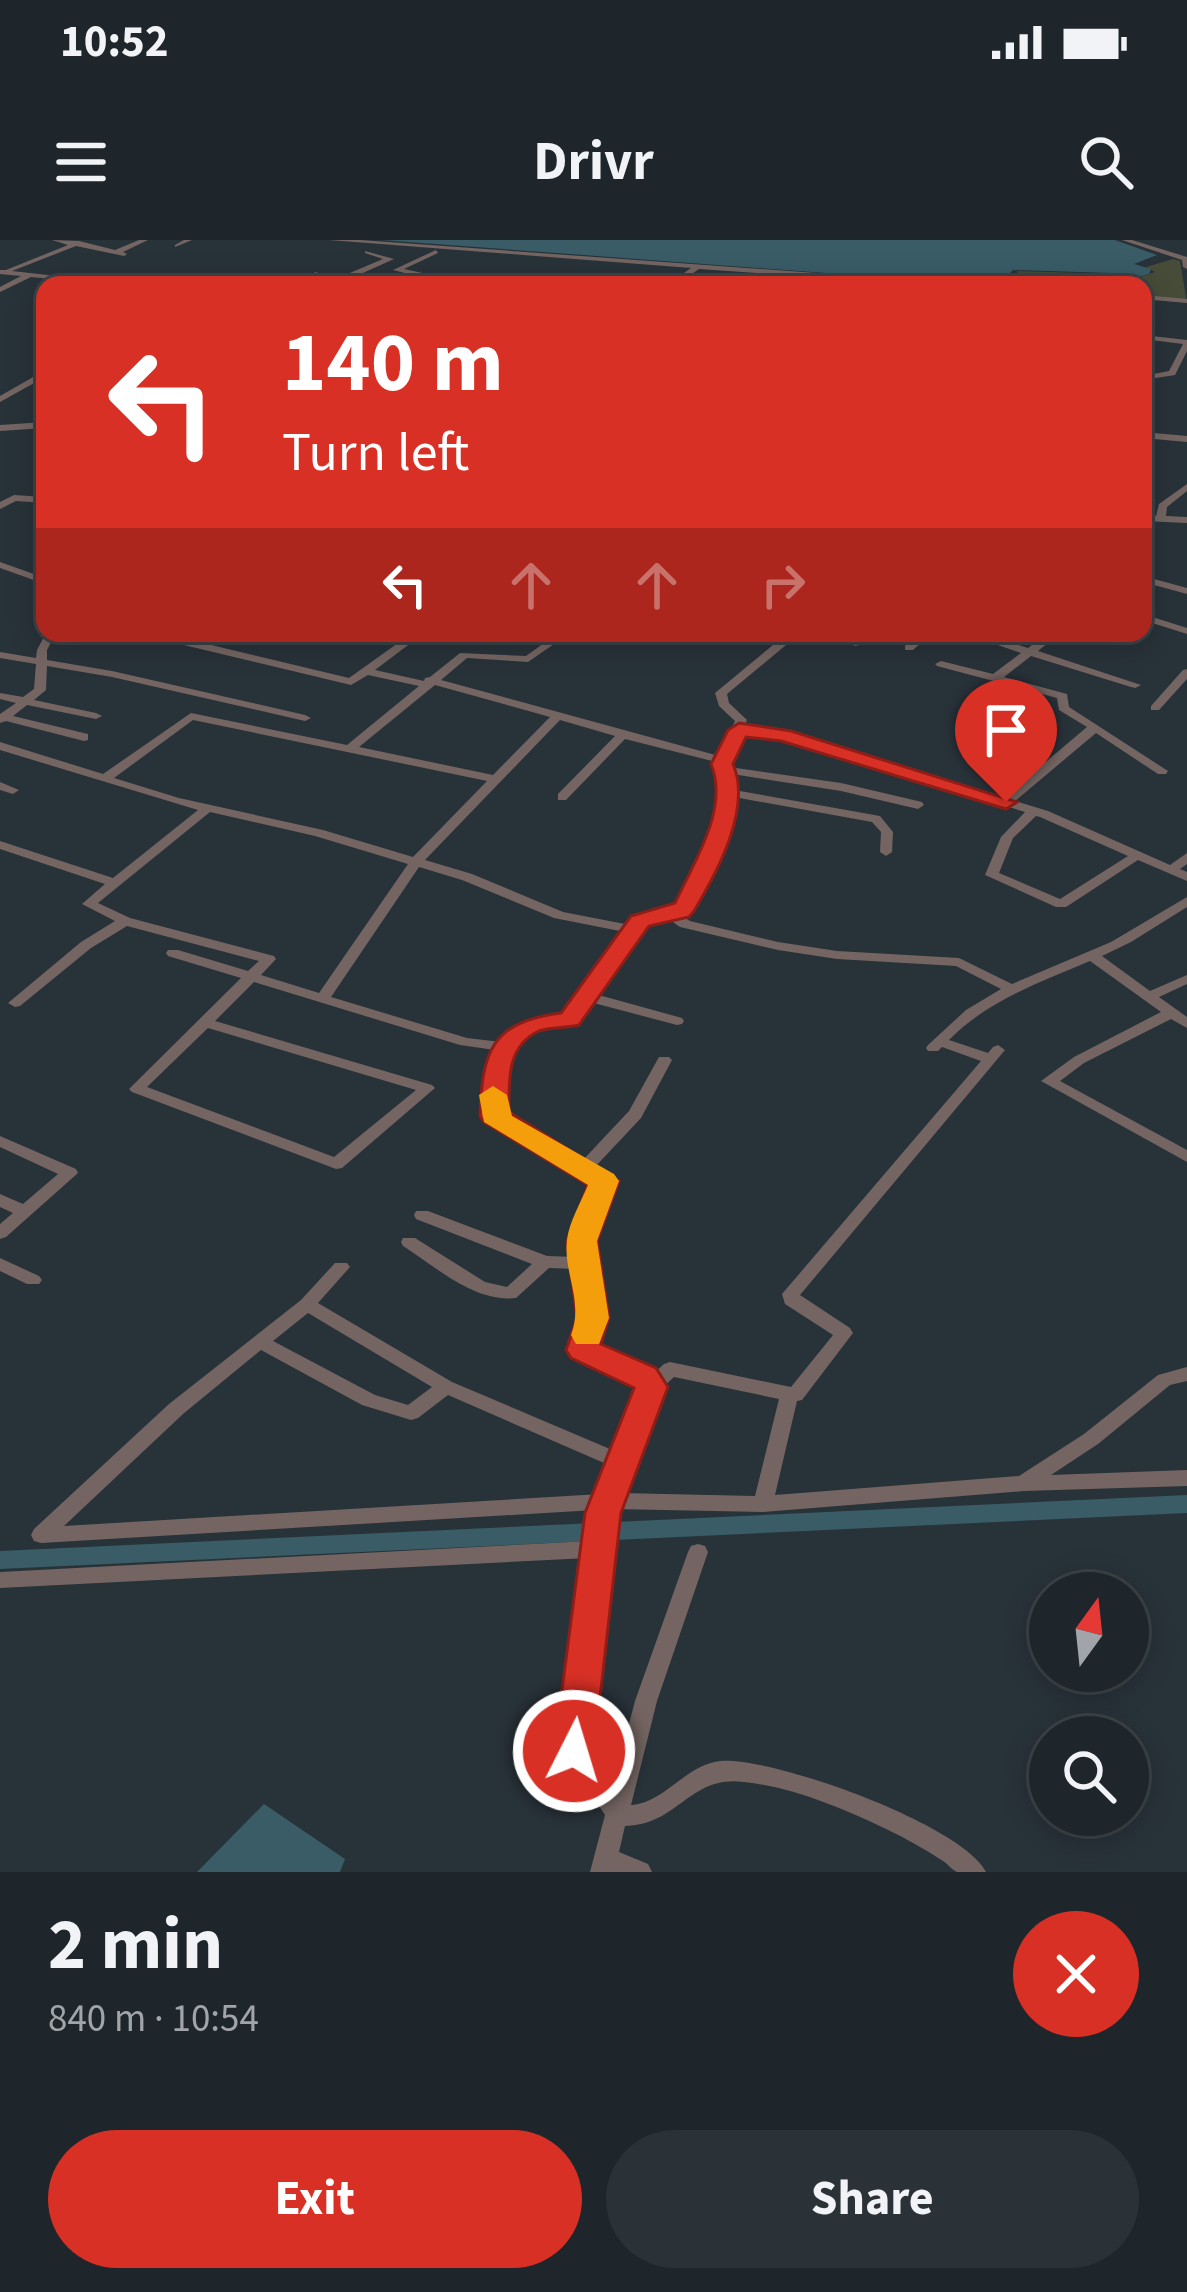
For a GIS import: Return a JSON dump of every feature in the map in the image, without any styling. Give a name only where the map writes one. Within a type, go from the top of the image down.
[{"type":"street","points":[[55,240],[87,242],[120,253],[145,240]]},
{"type":"street","points":[[177,246],[189,240]]},
{"type":"street","points":[[350,276],[390,259],[329,245],[328,240],[826,276]]},
{"type":"street","points":[[1125,240],[1185,259],[1186,272]]},
{"type":"street","points":[[5,269],[87,242]]},
{"type":"street","points":[[424,276],[397,270],[439,250]]},
{"type":"street","points":[[684,276],[697,267]]},
{"type":"street","points":[[5,269],[36,278]]},
{"type":"street","points":[[0,290],[28,277]]},
{"type":"street","points":[[1152,298],[1187,298]]},
{"type":"street","points":[[1152,338],[1187,342],[1172,373],[1152,376]]},
{"type":"street","points":[[0,399],[36,378]]},
{"type":"street","points":[[12,389],[36,388]]},
{"type":"street","points":[[0,428],[36,426]]},
{"type":"street","points":[[1152,436],[1187,439]]},
{"type":"street","points":[[0,506],[36,482]]},
{"type":"street","points":[[1161,519],[1162,506],[1187,487]]},
{"type":"street","points":[[14,498],[36,499]]},
{"type":"street","points":[[1152,518],[1187,520]]},
{"type":"street","points":[[0,565],[36,578]]},
{"type":"street","points":[[1152,581],[1187,591]]},
{"type":"street","points":[[1152,620],[1187,631]]},
{"type":"street","points":[[2,718],[40,689],[48,642]]},
{"type":"street","points":[[182,642],[351,682],[407,642]]},
{"type":"street","points":[[352,747],[426,682],[470,653],[528,659],[552,642]]},
{"type":"street","points":[[651,1387],[644,1377],[583,1350],[593,1318],[582,1241],[604,1181],[494,1116],[495,1069],[504,1047],[531,1024],[570,1019],[644,919],[686,906],[717,837],[730,793],[725,765],[740,717],[723,704],[721,693],[777,642]]},
{"type":"street","points":[[908,647],[915,642]]},
{"type":"street","points":[[998,642],[1135,685]]},
{"type":"street","points":[[995,678],[1040,642]]},
{"type":"street","points":[[0,655],[305,718]]},
{"type":"street","points":[[941,664],[1063,696],[1063,708],[1162,771]]},
{"type":"street","points":[[368,672],[558,715],[725,765],[918,805]]},
{"type":"street","points":[[1155,708],[1187,672]]},
{"type":"street","points":[[0,696],[96,716]]},
{"type":"street","points":[[323,998],[415,863],[558,715]]},
{"type":"street","points":[[105,779],[190,716],[493,779]]},
{"type":"street","points":[[2,718],[84,737]]},
{"type":"street","points":[[1006,802],[1095,727]]},
{"type":"street","points":[[739,730],[783,735],[1006,802],[1085,830],[1187,877]]},
{"type":"street","points":[[562,797],[622,735]]},
{"type":"street","points":[[0,740],[105,779],[318,833],[467,877],[559,915],[633,930]]},
{"type":"street","points":[[730,793],[876,819],[887,832],[886,852]]},
{"type":"street","points":[[207,1023],[427,1088],[336,1164],[136,1089],[269,959],[125,921],[88,904],[208,808]]},
{"type":"street","points":[[1033,812],[1007,837],[992,875],[1061,904],[1136,856]]},
{"type":"street","points":[[0,845],[111,882]]},
{"type":"street","points":[[1172,870],[1187,857]]},
{"type":"street","points":[[618,1815],[574,1751],[605,1507],[651,1387],[670,1369],[796,1395],[844,1333],[790,1300],[790,1294],[994,1054],[936,1045],[954,1024],[1007,987],[1090,955],[1187,901]]},
{"type":"street","points":[[669,914],[685,924],[778,946],[837,955],[958,962],[1007,987]]},
{"type":"street","points":[[15,1003],[86,944],[125,921]]},
{"type":"street","points":[[172,953],[465,1042],[504,1047]]},
{"type":"street","points":[[1090,955],[1187,1024]]},
{"type":"street","points":[[1148,997],[1187,979]]},
{"type":"street","points":[[586,997],[676,1021]]},
{"type":"street","points":[[1171,1012],[1049,1081],[1184,1151]]},
{"type":"street","points":[[584,1168],[634,1114],[664,1060]]},
{"type":"street","points":[[0,1162],[8,1145],[70,1173],[0,1233]]},
{"type":"street","points":[[0,1200],[25,1213]]},
{"type":"street","points":[[422,1215],[545,1262],[584,1263]]},
{"type":"street","points":[[409,1242],[480,1287],[510,1294],[545,1262]]},
{"type":"street","points":[[0,1264],[33,1280]]},
{"type":"street","points":[[340,1267],[307,1304],[176,1409],[40,1535],[605,1507],[763,1504],[1024,1483],[1187,1478]]},
{"type":"street","points":[[307,1304],[446,1387],[622,1462]]},
{"type":"street","points":[[261,1342],[369,1400],[411,1413],[446,1387]]},
{"type":"street","points":[[1024,1483],[1091,1439],[1165,1380],[1187,1374]]},
{"type":"street","points":[[763,1504],[789,1396]]},
{"type":"street","points":[[0,1580],[599,1550]]},
{"type":"street","points":[[640,1872],[604,1865],[646,1702],[698,1552]]},
{"type":"street","points":[[618,1815],[646,1813],[704,1775],[724,1770],[821,1788],[928,1842],[974,1872]]},
{"type":"green space","points":[[1180,261],[1187,303],[1152,300],[1152,276],[1144,276],[1155,272],[1146,267]]},
{"type":"green space","points":[[1017,271],[1112,274],[1019,276]]},
{"type":"water","points":[[381,240],[1115,240],[1157,255],[1134,264],[1151,269],[1142,276],[1013,270],[1011,276],[866,276]]},
{"type":"water","points":[[264,1804],[345,1859],[340,1872],[197,1872]]},
{"type":"waterway","points":[[0,1560],[1187,1504]]},
{"type":"slow traffic","points":[[493,1095],[494,1116],[604,1181],[582,1241],[592,1292],[588,1335]]},
{"type":"route","points":[[574,1751],[603,1513],[651,1387],[644,1377],[583,1350],[593,1318],[582,1241],[604,1181],[494,1116],[495,1069],[504,1047],[531,1024],[570,1019],[640,921],[686,906],[717,837],[732,787],[722,764],[739,730],[783,735],[1006,802]]}]
